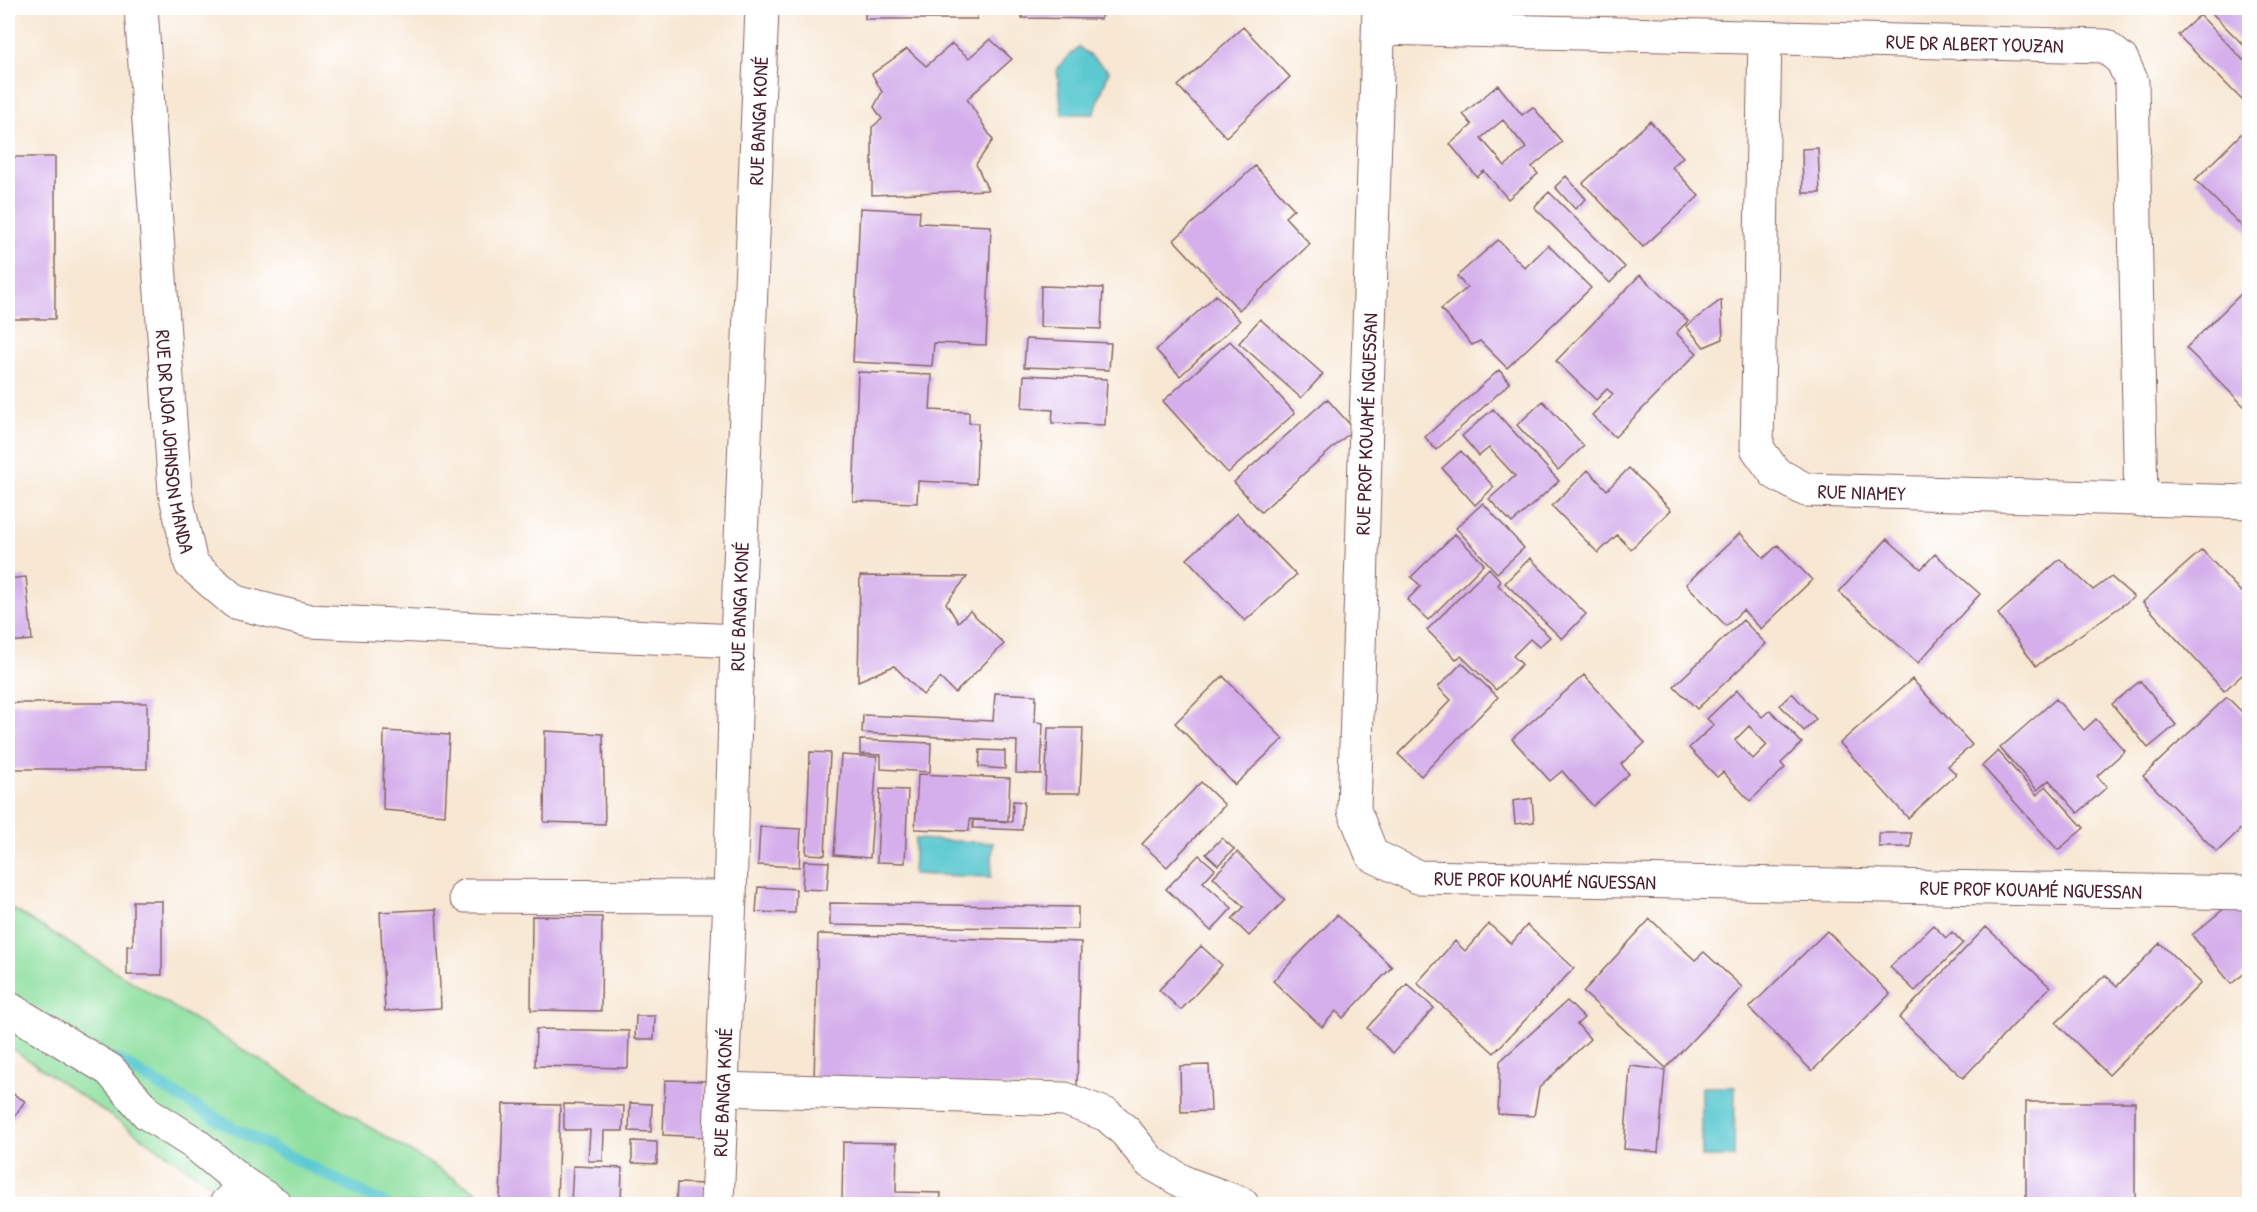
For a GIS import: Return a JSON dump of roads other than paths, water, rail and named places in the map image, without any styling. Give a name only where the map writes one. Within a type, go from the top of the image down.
[{"type":"street","name":"RUE DR DJOA JOHNSON MANDA","points":[[141,8],[175,492],[191,564],[235,602],[310,621],[737,641]]},
{"type":"street","name":"RUE BANGA KONÉ","points":[[717,1204],[762,8]]},
{"type":"street","name":"RUE DR ALBERT YOUZAN","points":[[1379,18],[1765,38],[2105,46],[2122,60],[2132,82],[2141,500]]},
{"type":"street","name":"RUE PROF KOUAMÉ NGUESSAN","points":[[1379,18],[1354,810],[1372,855],[1418,877],[2250,893]]},
{"type":"street","name":"RUE NIAMEY","points":[[1765,38],[1757,448],[1775,473],[1806,490],[2250,502]]},
{"type":"street","points":[[466,896],[730,897]]},
{"type":"street","points":[[8,1008],[110,1070],[147,1113],[194,1143],[235,1195],[275,1204]]},
{"type":"street","points":[[722,1089],[1065,1099],[1107,1115],[1126,1132],[1150,1162],[1185,1183],[1242,1204]]},
{"type":"water","points":[[1079,47],[1109,71],[1094,114],[1062,114],[1057,68]]},
{"type":"water","points":[[915,839],[993,843],[991,877],[913,874]]},
{"type":"water","points":[[1702,1087],[1735,1087],[1734,1157],[1702,1157]]},
{"type":"waterway","points":[[117,1060],[231,1127],[385,1204]]}]
